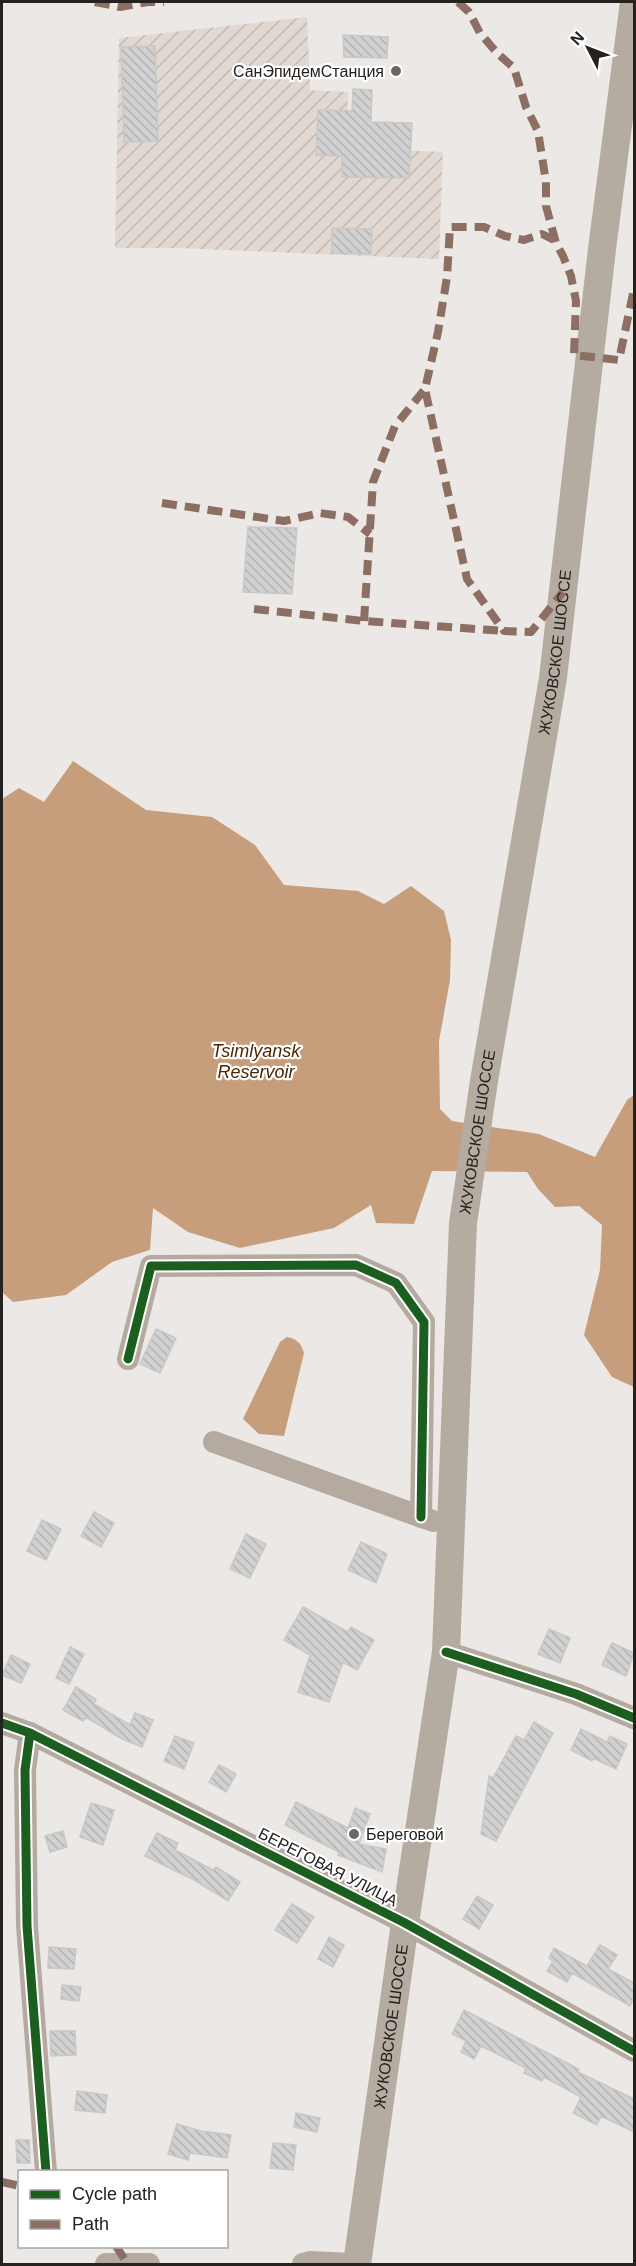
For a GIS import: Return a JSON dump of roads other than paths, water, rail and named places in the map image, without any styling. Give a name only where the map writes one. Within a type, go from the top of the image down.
[{"type":"main road","name":"ЖУКОВСКОЕ ШОССЕ","points":[[357,2265],[446,1652],[463,1223],[484,1081],[553,678],[591,363],[602,249],[634,2]]},
{"type":"street","points":[[128,1359],[151,1266],[356,1265],[396,1283],[424,1322],[421,1517]]},
{"type":"street","points":[[214,1442],[450,1528]]},
{"type":"street","points":[[446,1652],[576,1694],[634,1718]]},
{"type":"street","name":"БЕРЕГОВАЯ УЛИЦА","points":[[2,1723],[30,1733],[405,1923],[634,2051]]},
{"type":"street","points":[[30,1733],[25,1770],[27,1926],[46,2170]]},
{"type":"street","points":[[303,2265],[311,2262],[350,2265]]},
{"type":"street","points":[[106,2265],[149,2265]]},
{"type":"water","name":"Tsimlyansk Reservoir","points":[[73,761],[146,810],[212,817],[255,845],[284,885],[358,891],[384,904],[411,886],[444,911],[451,940],[450,980],[439,1041],[440,1109],[452,1121],[539,1134],[595,1157],[627,1100],[634,1095],[634,1387],[612,1377],[584,1335],[600,1270],[602,1225],[579,1206],[555,1207],[538,1189],[527,1172],[432,1171],[414,1224],[376,1223],[371,1205],[334,1228],[240,1248],[188,1232],[153,1208],[150,1250],[112,1262],[66,1295],[13,1302],[2,1292],[2,799],[19,788],[44,802]]},
{"type":"water","points":[[287,1337],[298,1342],[304,1353],[284,1436],[259,1434],[243,1419],[280,1342]]},
{"type":"place","name":"СанЭпидемСтанция","points":[[396,71]]},
{"type":"place","name":"Береговой","points":[[354,1834]]}]
